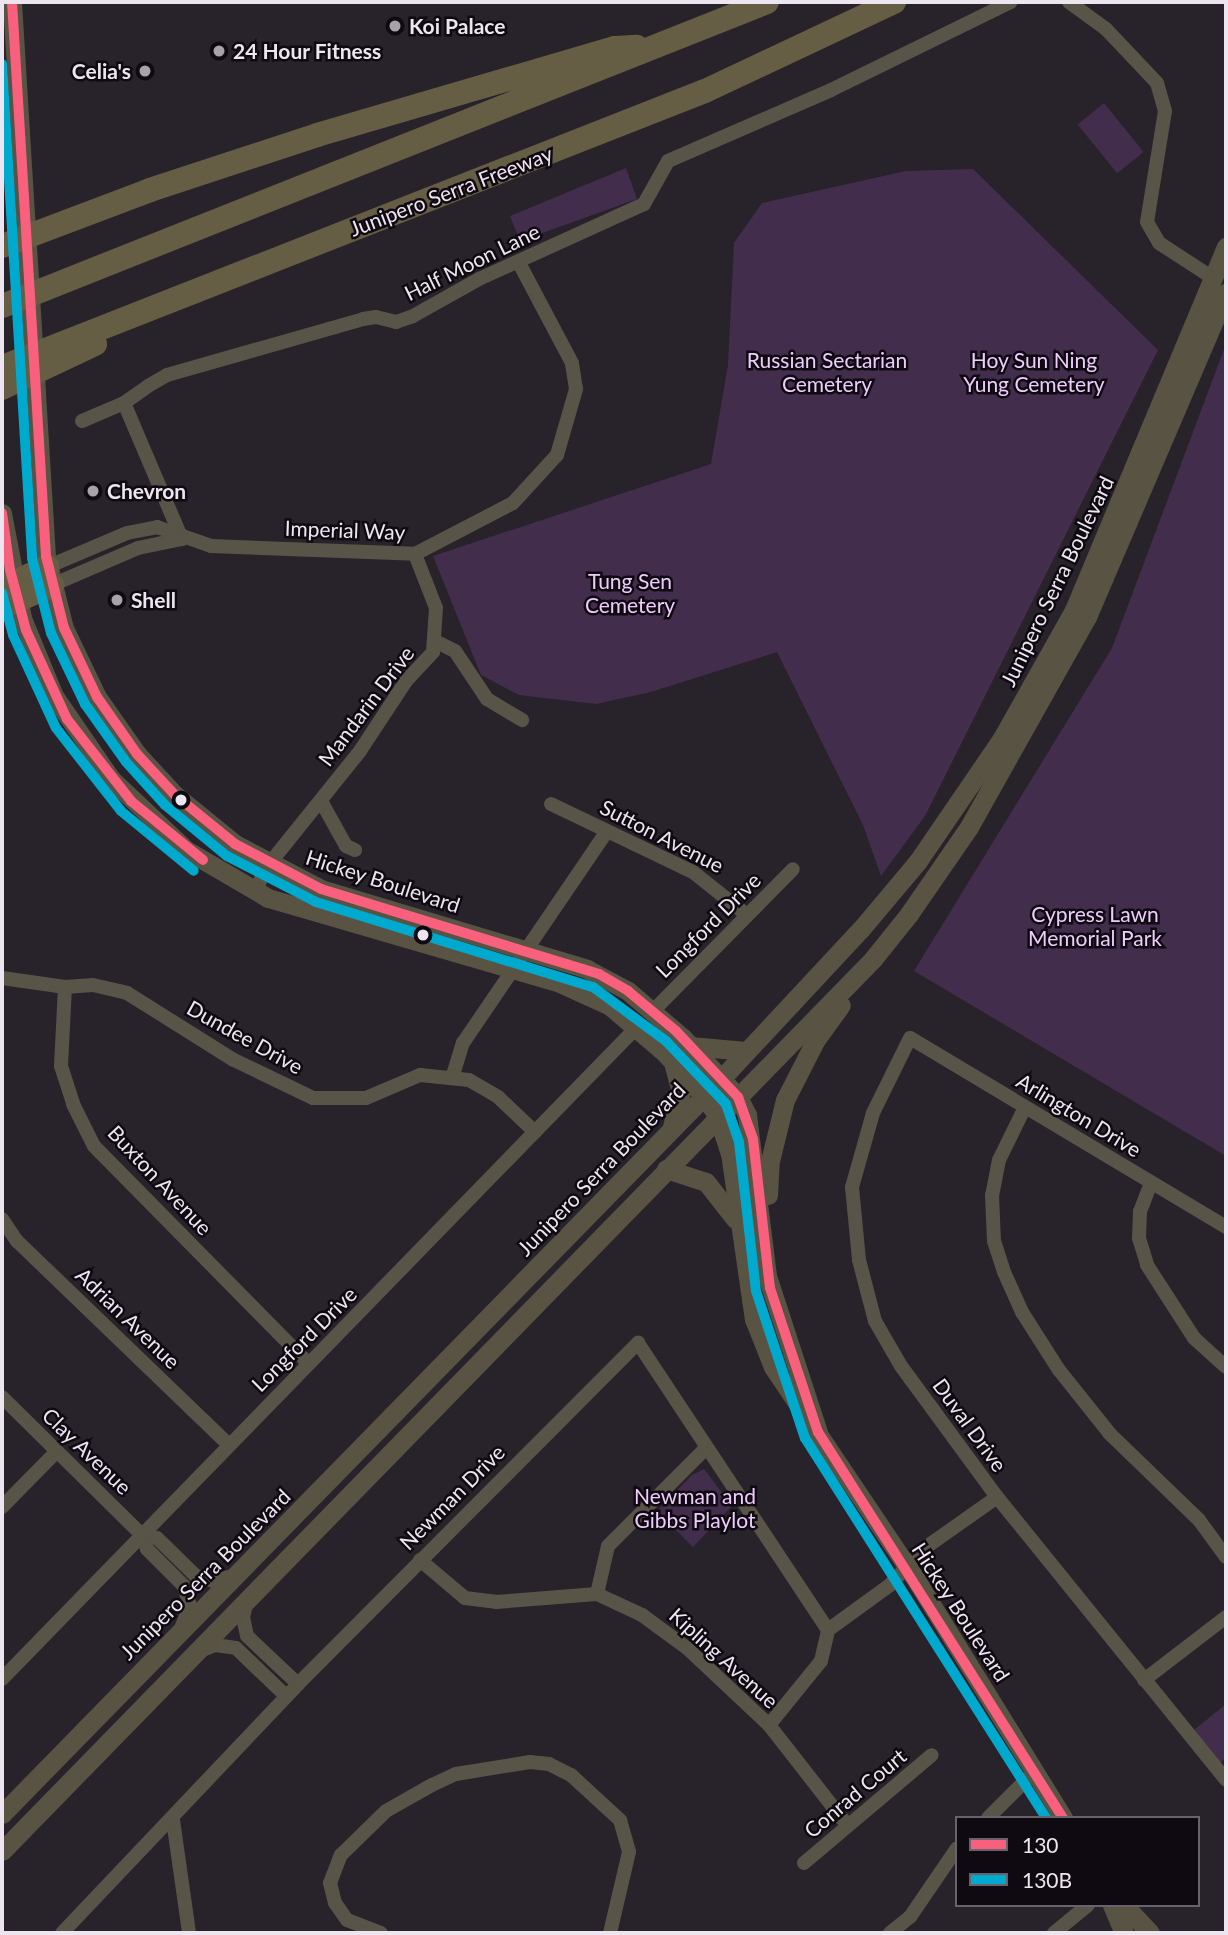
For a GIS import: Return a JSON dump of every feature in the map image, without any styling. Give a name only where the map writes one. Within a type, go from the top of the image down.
[{"type":"highway","points":[[2,306],[666,46],[767,2]]},
{"type":"highway","name":"Junipero Serra Freeway","points":[[2,367],[51,357],[152,308],[705,91],[894,2]]},
{"type":"highway","points":[[2,246],[150,190],[317,135],[615,48],[666,46]]},
{"type":"highway","points":[[2,388],[51,357]]},
{"type":"highway","points":[[8,595],[49,576]]},
{"type":"main road","name":"Hickey Boulevard","points":[[12,2],[49,576],[79,663],[137,754],[209,825],[270,863],[352,900],[576,964],[628,991],[691,1046],[738,1097],[753,1139],[762,1252],[780,1324],[818,1432]]},
{"type":"main road","name":"Junipero Serra Boulevard","points":[[2,1851],[873,959],[969,827],[1063,664],[1111,566],[1220,286],[1226,246]]},
{"type":"main road","name":"Junipero Serra Boulevard","points":[[2,1814],[178,1633],[238,1576],[721,1079],[904,879],[1014,720],[1097,560],[1220,286]]},
{"type":"main road","name":"Hickey Boulevard","points":[[2,513],[8,595],[48,685],[101,768],[186,850],[255,890],[331,918],[561,983],[610,1006],[673,1061],[704,1096],[718,1118],[730,1153],[738,1224],[762,1344],[785,1387],[818,1432],[1062,1816]]},
{"type":"main road","points":[[762,1252],[770,1161],[785,1100],[815,1041],[873,959]]},
{"type":"main road","points":[[691,1046],[746,1051]]},
{"type":"main road","points":[[671,1129],[681,1092],[673,1061]]},
{"type":"main road","points":[[666,1169],[706,1182],[718,1191],[738,1224]]},
{"type":"main road","points":[[1113,1907],[1124,1933]]},
{"type":"main road","points":[[1126,1907],[1150,1933]]},
{"type":"street","name":"Half Moon Lane","points":[[82,421],[124,402],[167,375],[363,319],[396,322],[518,261],[644,204],[668,161],[831,90],[1011,2]]},
{"type":"street","points":[[1069,2],[1106,29],[1157,83],[1165,111],[1147,222],[1159,243],[1220,286]]},
{"type":"street","name":"Imperial Way","points":[[49,576],[143,529],[157,527],[181,539],[211,546],[415,554],[477,525],[535,483],[557,455],[572,414],[576,389],[572,363],[518,261]]},
{"type":"street","points":[[124,402],[181,539]]},
{"type":"street","name":"Mandarin Drive","points":[[255,890],[270,863],[305,817],[321,801],[437,642],[436,608],[415,554]]},
{"type":"street","points":[[437,642],[454,651],[487,699],[522,720]]},
{"type":"street","points":[[321,801],[345,846],[355,850]]},
{"type":"street","name":"Sutton Avenue","points":[[551,804],[712,883],[747,915]]},
{"type":"street","points":[[453,1075],[458,1052],[499,986],[607,831]]},
{"type":"street","name":"Longford Drive","points":[[653,1011],[793,869]]},
{"type":"street","name":"Dundee Drive","points":[[2,978],[65,987],[93,985],[127,993],[234,1060],[313,1098],[366,1098],[420,1075],[453,1075],[483,1086],[535,1132]]},
{"type":"street","name":"Buxton Avenue","points":[[65,987],[61,1066],[73,1104],[94,1146],[309,1364]]},
{"type":"street","name":"Longford Drive","points":[[2,1679],[636,1028]]},
{"type":"street","name":"Arlington Drive","points":[[910,1038],[1226,1227]]},
{"type":"street","name":"Duval Drive","points":[[910,1038],[873,1114],[852,1187],[859,1260],[875,1321],[901,1366],[997,1497],[1226,1780]]},
{"type":"street","points":[[1025,1107],[999,1160],[992,1195],[994,1241],[1004,1272],[1022,1312],[1059,1370],[1110,1434],[1199,1520],[1226,1557]]},
{"type":"street","points":[[1151,1183],[1140,1211],[1139,1238],[1147,1265],[1194,1338],[1226,1367]]},
{"type":"street","name":"Adrian Avenue","points":[[2,1219],[17,1241],[228,1444]]},
{"type":"street","name":"Newman Drive","points":[[62,1933],[173,1820],[286,1696],[638,1343],[828,1630]]},
{"type":"street","name":"Clay Avenue","points":[[2,1397],[142,1535],[147,1549],[188,1595],[190,1606],[178,1633]]},
{"type":"street","points":[[597,1594],[608,1546],[706,1448]]},
{"type":"street","points":[[2,1507],[56,1452]]},
{"type":"street","points":[[769,1725],[821,1661],[828,1630],[890,1585],[922,1550],[997,1497]]},
{"type":"street","name":"Clay Avenue","points":[[142,1535],[157,1538],[205,1580],[238,1576]]},
{"type":"street","name":"Kipling Avenue","points":[[420,1560],[466,1598],[496,1602],[597,1594],[642,1615],[687,1648],[769,1725],[847,1825]]},
{"type":"street","points":[[247,1600],[243,1617],[247,1636],[298,1684]]},
{"type":"street","points":[[1144,1680],[1226,1616]]},
{"type":"street","points":[[196,1652],[215,1645],[236,1648],[286,1696]]},
{"type":"street","name":"Conrad Court","points":[[804,1863],[932,1755]]},
{"type":"street","points":[[382,1933],[347,1920],[335,1903],[330,1883],[341,1855],[386,1811],[432,1785],[456,1774],[530,1762],[549,1764],[571,1775],[620,1820],[629,1852],[610,1933]]},
{"type":"street","points":[[990,1816],[1035,1771]]},
{"type":"street","points":[[173,1820],[189,1933]]},
{"type":"street","points":[[890,1933],[910,1917],[951,1865]]},
{"type":"street","points":[[1054,1933],[1086,1907]]},
{"type":"green space","points":[[1104,103],[1144,152],[1117,173],[1078,124]]},
{"type":"green space","points":[[626,168],[637,199],[520,241],[510,216]]},
{"type":"green space","points":[[973,169],[1158,350],[925,816],[881,876],[863,825],[777,652],[651,692],[596,704],[519,695],[481,675],[433,556],[711,464],[728,365],[734,243],[762,203],[906,171]]},
{"type":"green space","name":"Cypress Lawn Memorial Park","points":[[1226,344],[1226,1156],[914,971],[1112,648]]},
{"type":"green space","name":"Newman and Gibbs Playlot","points":[[704,1469],[732,1506],[693,1547],[657,1511],[692,1475]]},
{"type":"green space","points":[[1226,1704],[1226,1758],[1215,1767],[1188,1735]]},
{"type":"transit line","name":"130","points":[[12,2],[46,556],[64,628],[97,697],[137,754],[175,795],[235,844],[321,889],[599,974],[628,991],[676,1031],[738,1097],[753,1139],[770,1288],[818,1432],[1062,1816]]},
{"type":"transit line","name":"130B","points":[[2,64],[32,558],[51,633],[85,704],[126,762],[165,805],[227,856],[316,902],[593,987],[666,1041],[726,1104],[739,1142],[756,1291],[805,1438],[1045,1816]]},
{"type":"transit line","name":"130","points":[[2,513],[10,570],[26,630],[67,719],[131,801],[203,860]]},
{"type":"transit line","name":"130B","points":[[2,593],[13,635],[56,728],[121,811],[194,871]]},
{"type":"place","name":"Koi Palace","points":[[395,26]]},
{"type":"place","name":"24 Hour Fitness","points":[[219,51]]},
{"type":"place","name":"Celia's","points":[[145,71]]},
{"type":"place","name":"Chevron","points":[[93,491]]},
{"type":"place","name":"Shell","points":[[117,600]]},
{"type":"park label","name":"Russian Sectarian Cemetery","points":[[827,372]]},
{"type":"park label","name":"Hoy Sun Ning Yung Cemetery","points":[[1034,372]]},
{"type":"park label","name":"Tung Sen Cemetery","points":[[630,593]]}]
